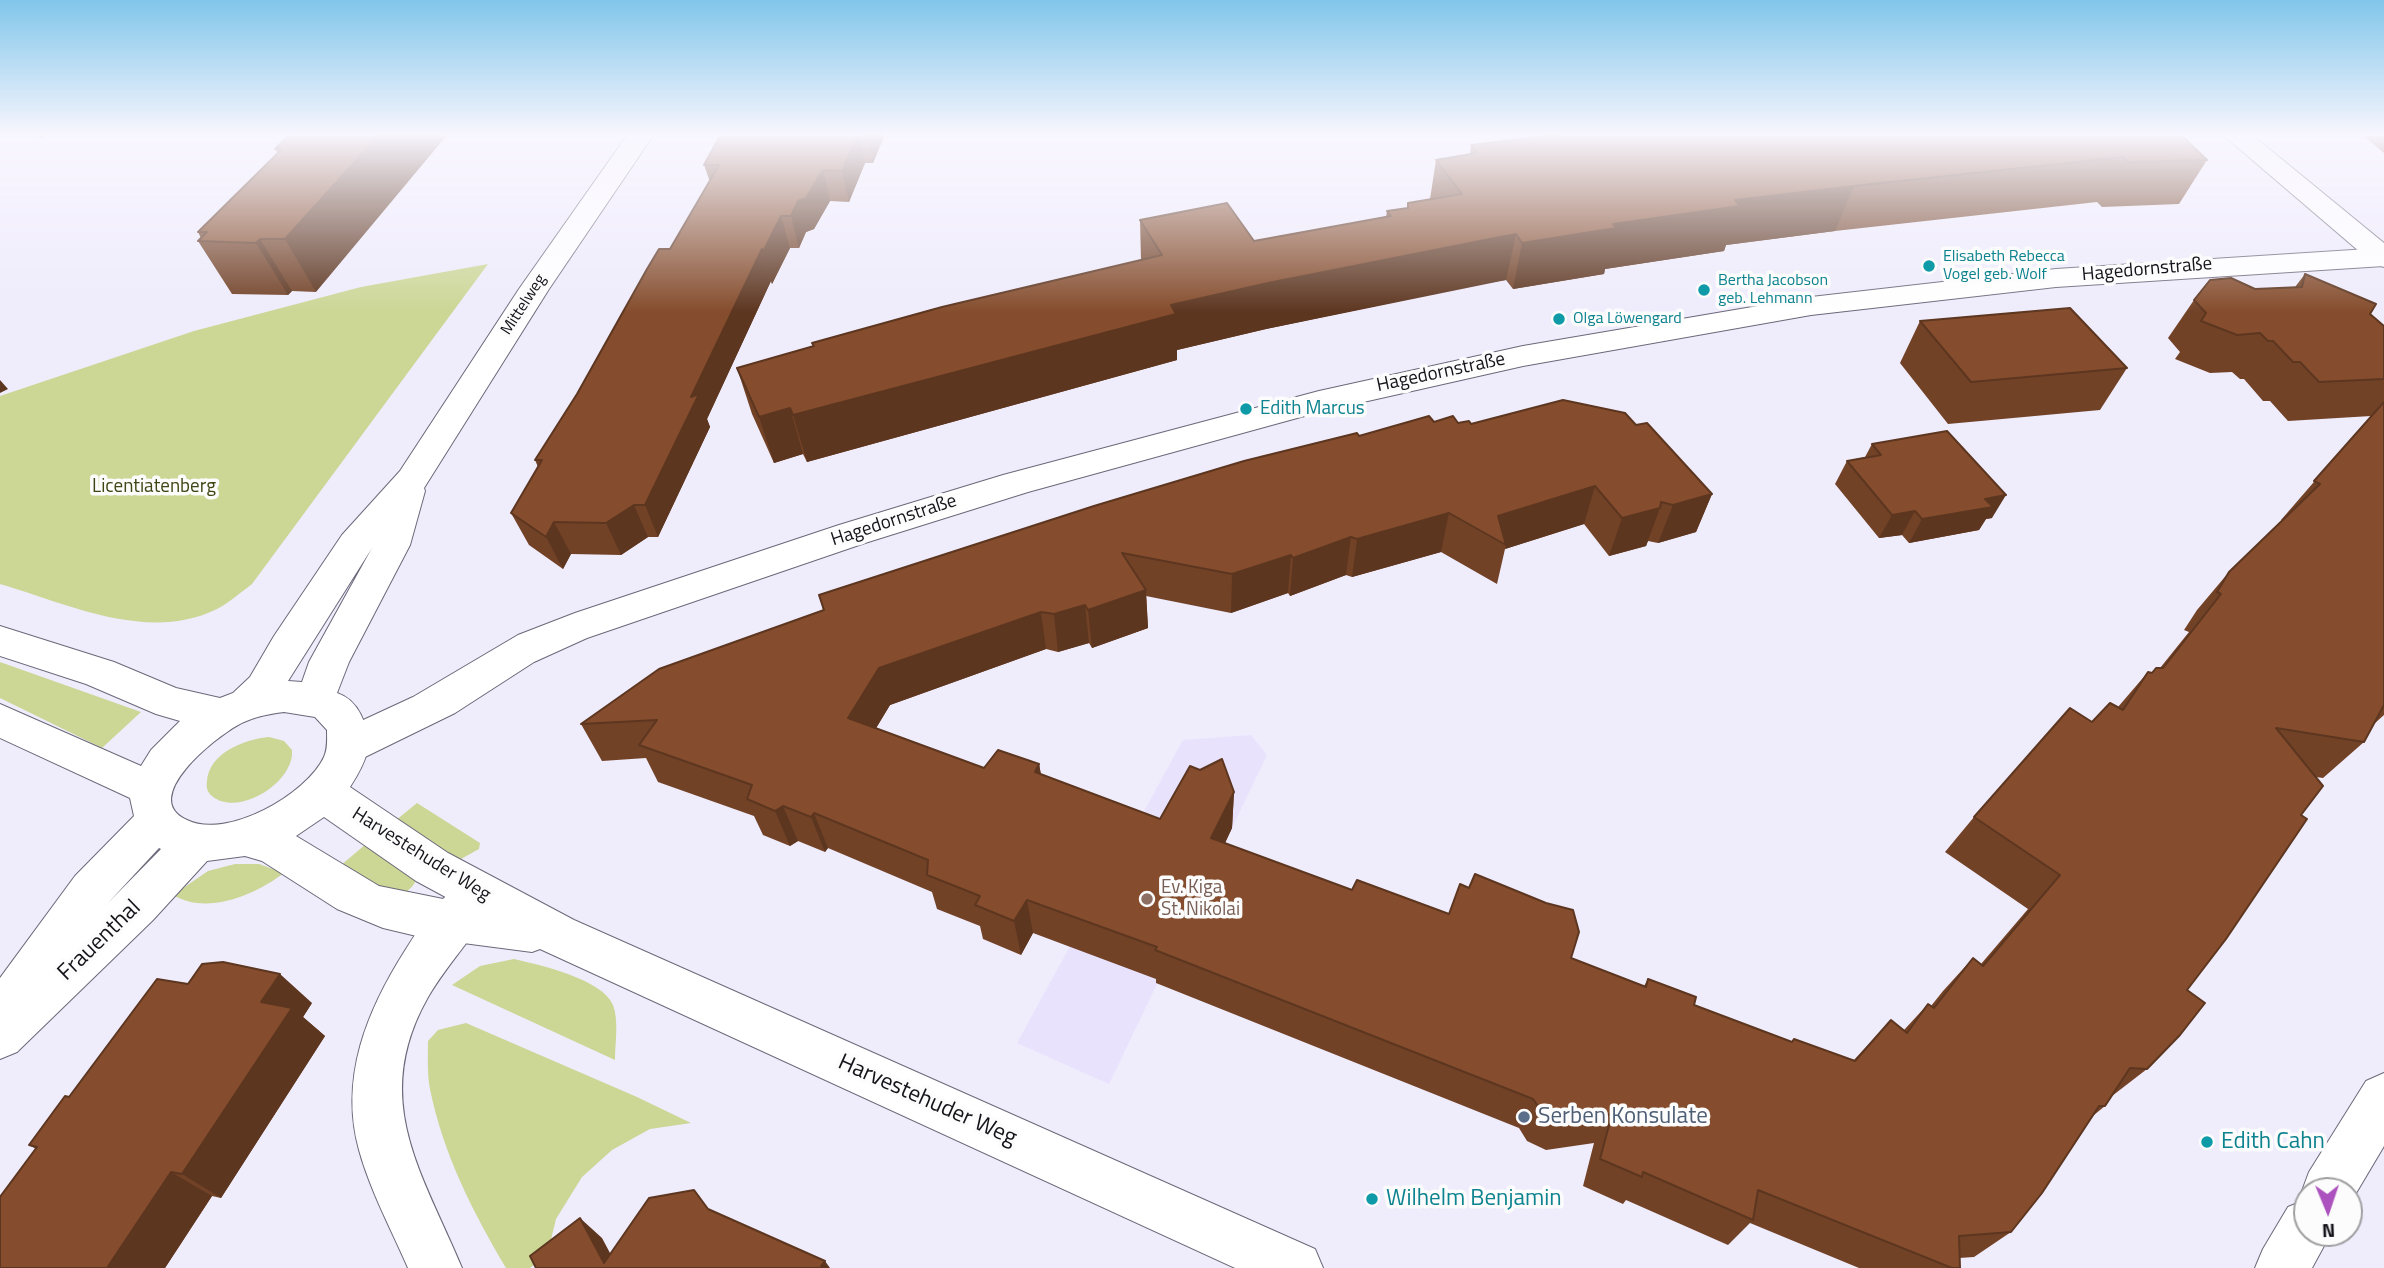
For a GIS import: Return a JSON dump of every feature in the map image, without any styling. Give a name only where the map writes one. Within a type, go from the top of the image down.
[{"type":"street","name":"Mittelweg","points":[[235,709],[264,688],[288,646],[355,544],[412,480],[534,289],[600,193]]},
{"type":"street","points":[[2306,193],[2383,257]]},
{"type":"street","name":"Hagedornstraße","points":[[348,746],[450,696],[492,667],[544,640],[570,630],[849,534],[1006,485],[1206,428],[1374,387],[1535,353],[1704,323],[1904,294],[2213,264],[2383,257]]},
{"type":"street","name":"Mittelweg","points":[[315,699],[329,662],[392,545],[412,480]]},
{"type":"street","points":[[0,641],[100,673],[170,703],[235,709]]},
{"type":"street","points":[[169,817],[163,765],[199,728],[235,709],[284,696],[315,699],[334,707],[340,713],[349,733],[348,746]]},
{"type":"street","name":"Harvestehuder Weg","points":[[0,719],[99,767],[169,817],[219,842],[244,837],[289,818],[324,789],[341,767],[348,746]]},
{"type":"street","name":"Harvestehuder Weg","points":[[324,789],[339,804],[422,859],[465,907],[499,925],[558,935],[1296,1268]]},
{"type":"street","name":"Frauenthal","points":[[0,1017],[91,890],[169,817]]},
{"type":"street","name":"Frauenthal","points":[[0,1036],[137,906],[169,817]]},
{"type":"street","name":"Harvestehuder Weg","points":[[244,837],[282,850],[361,899],[414,916],[465,907]]},
{"type":"street","points":[[435,1268],[384,1149],[378,1113],[378,1076],[396,1008],[419,965],[465,907]]},
{"type":"street","points":[[2336,1177],[2384,1098]]},
{"type":"street","points":[[2282,1268],[2294,1247]]},
{"type":"shaded area","name":"Ev. Kiga St. Nikolai","points":[[1251,735],[1267,755],[1109,1084],[1017,1043],[1183,740]]},
{"type":"green space","name":"Licentiatenberg","points":[[488,264],[252,584],[226,604],[191,619],[136,621],[80,610],[0,584],[0,396],[194,331],[361,287]]},
{"type":"green space","points":[[0,662],[141,712],[102,748],[0,698]]},
{"type":"green space","points":[[269,737],[284,741],[292,750],[284,774],[275,784],[250,800],[236,803],[223,802],[210,794],[207,785],[209,771],[221,755],[239,744]]},
{"type":"green space","points":[[417,803],[480,843],[479,849],[461,859],[437,849],[395,821]]},
{"type":"green space","points":[[366,844],[417,877],[411,888],[393,898],[340,866]]},
{"type":"green space","points":[[235,864],[259,864],[284,873],[246,895],[216,903],[187,901],[173,895],[208,871]]},
{"type":"green space","points":[[514,959],[569,974],[607,996],[613,1005],[616,1018],[615,1060],[452,985],[480,966]]},
{"type":"green space","points":[[466,1023],[691,1123],[650,1129],[612,1150],[582,1177],[556,1219],[547,1256],[530,1268],[506,1268],[461,1182],[436,1113],[429,1083],[428,1041],[438,1030]]},
{"type":"building","points":[[237,193],[326,193],[285,239],[260,239],[256,243],[198,241],[207,232],[198,232]]},
{"type":"building","points":[[703,193],[809,193],[806,198],[798,201],[791,216],[781,216],[763,252],[762,249],[691,397],[699,394],[645,505],[634,505],[606,523],[554,522],[546,537],[511,513],[542,460],[535,460],[577,394],[659,249],[670,249]]},
{"type":"building","points":[[1793,193],[1735,200],[1740,206],[1613,224],[1616,228],[1522,243],[1516,234],[1268,283],[1171,305],[1176,314],[793,415],[790,408],[759,417],[737,368],[814,346],[812,343],[942,307],[1162,255],[1140,220],[1227,203],[1254,241],[1391,216],[1387,211],[1408,208],[1408,203],[1462,194]]},
{"type":"building","points":[[2305,274],[2376,304],[2370,314],[2384,326],[2384,379],[2319,382],[2300,362],[2293,362],[2273,341],[2268,341],[2260,333],[2237,335],[2201,321],[2206,313],[2194,300],[2210,280],[2231,278],[2255,289],[2302,287]]},
{"type":"building","points":[[2070,308],[2127,368],[1971,382],[1920,321]]},
{"type":"building","points":[[1563,400],[1625,413],[1636,425],[1647,423],[1712,494],[1673,505],[1661,502],[1660,508],[1622,518],[1595,486],[1498,516],[1506,545],[1449,513],[1357,539],[1351,537],[1293,558],[1291,555],[1232,574],[1122,553],[1146,590],[1088,610],[1085,605],[1054,614],[1041,612],[879,668],[848,718],[984,768],[998,750],[1039,764],[1035,772],[1160,819],[1190,766],[1200,770],[1222,759],[1234,792],[1211,838],[1352,890],[1357,880],[1449,914],[1460,884],[1469,888],[1475,874],[1546,903],[1573,910],[1579,932],[1571,958],[1646,987],[1648,979],[1696,997],[1694,1005],[1792,1042],[1794,1039],[1855,1061],[1891,1020],[1907,1033],[1928,1004],[1934,1008],[1973,958],[1983,966],[2060,875],[1974,817],[2070,708],[2092,722],[2110,703],[2123,710],[2148,672],[2163,668],[2221,594],[2217,592],[2229,572],[2320,484],[2314,481],[2384,402],[2384,705],[2364,742],[2276,728],[2323,786],[2301,815],[2307,819],[2226,939],[2187,990],[2205,1003],[2180,1035],[2147,1069],[2130,1068],[2105,1106],[2099,1106],[2042,1193],[2011,1232],[1959,1236],[1960,1268],[1952,1268],[1758,1190],[1753,1220],[1643,1172],[1642,1177],[1600,1159],[1612,1114],[1562,1122],[1542,1112],[1533,1099],[1155,950],[1157,947],[1027,900],[1014,921],[975,905],[980,896],[927,875],[928,860],[814,813],[811,817],[783,806],[775,811],[747,799],[752,785],[639,745],[657,720],[581,724],[659,669],[824,610],[819,595],[1094,506],[1244,461],[1357,433],[1359,436],[1429,416],[1434,422],[1453,416],[1458,423],[1469,421],[1471,424]]},
{"type":"building","points":[[1947,431],[2006,495],[1985,499],[1993,507],[1922,519],[1915,511],[1892,515],[1847,461],[1881,455],[1872,444]]},
{"type":"building","points":[[223,962],[280,974],[261,1002],[292,1008],[182,1174],[171,1172],[107,1268],[0,1268],[0,1197],[37,1147],[29,1145],[65,1096],[69,1097],[157,979],[188,984],[202,964]]},
{"type":"building","points":[[694,1190],[708,1209],[825,1261],[821,1266],[825,1268],[536,1268],[530,1256],[580,1218],[604,1263],[649,1198]]},
{"type":"place","name":"Elisabeth Rebecca Vogel geb. Wolf","points":[[1929,266]]},
{"type":"place","name":"Bertha Jacobson geb. Lehmann","points":[[1704,290]]},
{"type":"place","name":"Olga Löwengard","points":[[1559,319]]},
{"type":"place","name":"Edith Marcus","points":[[1246,409]]},
{"type":"place","name":"Ev. Kiga St. Nikolai","points":[[1147,899]]},
{"type":"place","name":"Serben Konsulate","points":[[1524,1117]]},
{"type":"place","name":"Edith Cahn","points":[[2207,1142]]},
{"type":"place","name":"Wilhelm Benjamin","points":[[1372,1199]]}]
